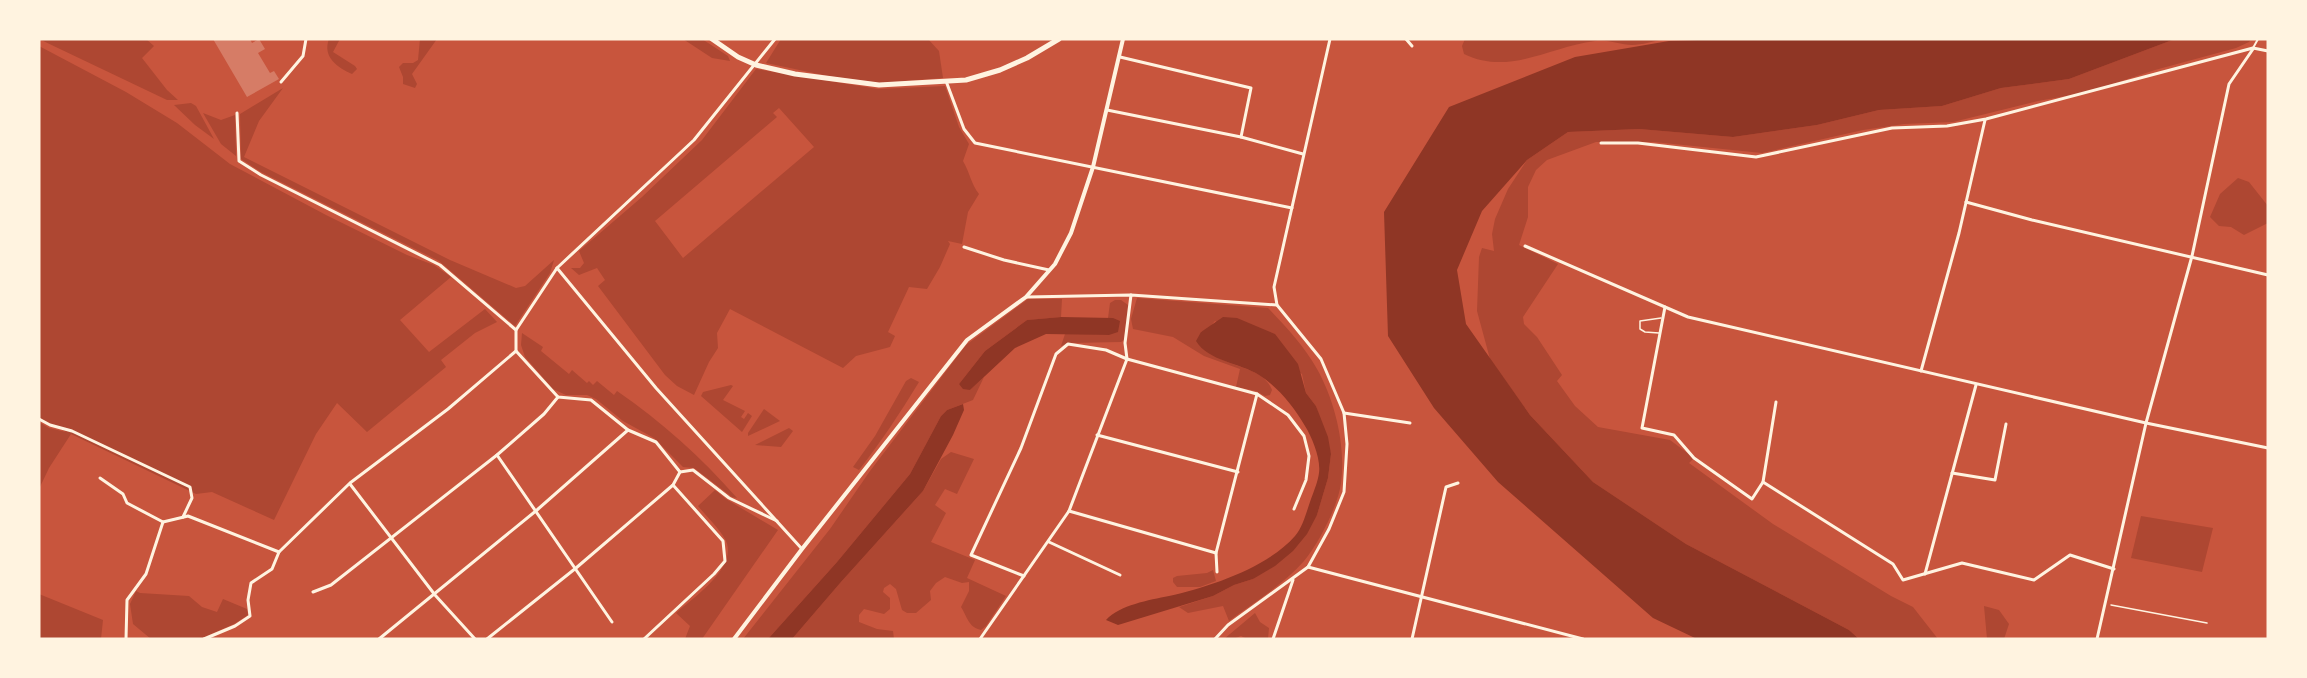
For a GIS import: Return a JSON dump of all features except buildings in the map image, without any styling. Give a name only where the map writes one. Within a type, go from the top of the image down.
[{"type":"main road","points":[[712,39],[738,57],[756,65],[795,74],[879,85],[966,80],[1000,70],[1027,58],[1059,39]]},
{"type":"street","points":[[281,82],[303,56],[306,39]]},
{"type":"street","points":[[680,472],[656,442],[628,430],[591,400],[558,397],[516,351],[516,330],[557,268],[694,140],[775,39]]},
{"type":"street","points":[[734,639],[967,340],[1026,297],[1065,248],[1093,167],[1123,39]]},
{"type":"street","points":[[1215,639],[1228,625],[1308,567],[1329,529],[1344,492],[1347,444],[1344,413],[1321,359],[1277,305],[1274,287],[1330,39]]},
{"type":"street","points":[[1406,39],[1412,46]]},
{"type":"street","points":[[2097,639],[2146,423],[2192,256],[2229,84],[2258,39]]},
{"type":"street","points":[[1601,143],[1638,143],[1755,158],[1892,128],[1947,126],[1986,119],[2253,48],[2268,51]]},
{"type":"street","points":[[1120,57],[1251,88],[1241,137]]},
{"type":"street","points":[[946,81],[964,129],[975,143],[1292,208]]},
{"type":"street","points":[[1107,110],[1241,137],[1303,154]]},
{"type":"street","points":[[237,113],[239,161],[261,175],[440,265],[516,330]]},
{"type":"street","points":[[1921,371],[1986,119]]},
{"type":"street","points":[[1965,202],[2032,220],[2268,275]]},
{"type":"street","points":[[1525,246],[1688,316],[2146,423],[2268,448]]},
{"type":"street","points":[[964,247],[1004,260],[1049,270]]},
{"type":"street","points":[[557,268],[656,388],[802,549]]},
{"type":"street","points":[[1026,297],[1131,295],[1277,305]]},
{"type":"street","points":[[980,639],[1069,512],[1127,359],[1125,343],[1131,295]]},
{"type":"street","points":[[1665,307],[1642,428],[1674,435],[1694,458],[1752,499],[1762,482],[1776,402]]},
{"type":"street","points":[[1024,576],[971,555],[1021,448],[1056,354],[1068,344],[1106,350],[1127,359],[1257,394],[1287,415],[1304,436],[1309,456],[1306,480],[1294,509]]},
{"type":"street","points":[[204,639],[235,626],[250,616],[248,600],[251,583],[272,569],[279,552],[350,483],[448,409],[516,351]]},
{"type":"street","points":[[1925,574],[1976,384]]},
{"type":"street","points":[[1217,572],[1216,553],[1257,394]]},
{"type":"street","points":[[313,592],[332,585],[497,455],[544,414],[558,397]]},
{"type":"street","points":[[1344,413],[1410,423]]},
{"type":"street","points":[[39,419],[50,425],[72,431],[190,487],[192,498],[183,517]]},
{"type":"street","points":[[1952,473],[1995,480],[2006,424]]},
{"type":"street","points":[[379,639],[537,510],[628,430]]},
{"type":"street","points":[[1097,435],[1238,472]]},
{"type":"street","points":[[497,455],[612,622]]},
{"type":"street","points":[[680,472],[693,470],[729,498],[777,521]]},
{"type":"street","points":[[487,639],[674,485],[680,472]]},
{"type":"street","points":[[100,478],[123,494],[128,503],[164,522],[188,516],[279,552]]},
{"type":"street","points":[[1762,482],[1893,564],[1904,580],[1962,563],[2034,580],[2070,555],[2114,569]]},
{"type":"street","points":[[350,483],[435,595],[475,639]]},
{"type":"street","points":[[1412,639],[1446,487],[1458,483]]},
{"type":"street","points":[[644,639],[725,561],[723,541],[674,485]]},
{"type":"street","points":[[1069,512],[1216,553]]},
{"type":"street","points":[[131,639],[126,638],[127,600],[146,574],[164,522]]},
{"type":"street","points":[[1049,542],[1120,575]]},
{"type":"street","points":[[1308,567],[1583,639]]},
{"type":"street","points":[[1274,639],[1293,579]]},
{"type":"lane","points":[[1660,333],[1640,329],[1640,321],[1663,318]]},
{"type":"path","points":[[2104,604],[2207,623]]},
{"type":"shaded area","points":[[39,39],[146,39],[154,46],[142,58],[167,90],[178,100],[167,100]]},
{"type":"shaded area","points":[[329,39],[340,39],[333,52],[355,66],[357,69],[352,74],[333,61],[328,51]]},
{"type":"shaded area","points":[[420,39],[437,39],[412,74],[417,84],[415,88],[403,84],[399,67],[403,63],[413,63],[418,60]]},
{"type":"shaded area","points":[[683,39],[702,39],[728,56],[730,61],[712,58]]},
{"type":"shaded area","points":[[781,39],[928,39],[939,51],[943,78],[880,83],[828,76],[766,63]]},
{"type":"shaded area","points":[[1465,39],[1664,39],[1632,45],[1595,41],[1529,58],[1497,62],[1481,60],[1464,54],[1462,46]]},
{"type":"shaded area","points":[[2175,39],[2251,39],[2236,48],[2155,70],[2088,92],[2038,101],[1953,122],[1904,124],[1863,130],[1762,153],[1654,142],[1596,142],[1547,160],[1536,170],[1528,187],[1528,217],[1519,245],[1558,264],[1523,317],[1524,324],[1537,337],[1562,375],[1557,381],[1575,406],[1598,427],[1670,440],[1694,458],[1689,463],[1773,524],[1913,607],[1938,639],[1859,639],[1849,630],[1686,544],[1593,482],[1530,415],[1490,359],[1477,311],[1479,257],[1482,248],[1494,251],[1492,234],[1495,219],[1508,189],[1527,160],[1568,132],[1639,129],[1733,137],[1817,125],[1879,110],[1942,106],[2001,88],[2069,79]]},
{"type":"shaded area","points":[[2175,39],[2069,79],[2001,88],[1942,106],[1879,110],[1817,125],[1733,137],[1639,129],[1568,132],[1527,160],[1482,211],[1457,270],[1466,324],[1530,415],[1593,482],[1686,544],[1849,630],[1859,639],[1697,639],[1653,618],[1498,482],[1434,408],[1388,336],[1384,212],[1449,107],[1575,57],[1669,41]]},
{"type":"shaded area","points":[[39,46],[126,92],[177,123],[230,164],[326,215],[407,255],[434,265],[451,277],[400,320],[429,352],[485,309],[497,322],[475,333],[441,360],[446,367],[367,432],[337,403],[316,434],[274,520],[212,492],[196,494],[71,434],[49,468],[39,489],[39,422],[49,428],[66,432],[39,418]]},
{"type":"shaded area","points":[[756,69],[878,89],[945,86],[959,127],[969,144],[963,161],[979,194],[968,212],[962,244],[948,241],[950,244],[940,267],[927,289],[909,287],[888,332],[895,336],[890,347],[856,356],[843,368],[730,309],[717,333],[718,348],[694,395],[677,386],[665,375],[598,286],[605,280],[597,268],[579,275],[571,268],[580,268],[584,263],[579,251],[642,197],[702,140]],"holes":[[[779,108],[814,147],[683,258],[655,221],[777,117],[773,113]]]},
{"type":"shaded area","points":[[283,88],[259,121],[244,157],[450,260],[516,288],[525,286],[554,260],[550,273],[515,326],[439,261],[261,172],[241,159],[240,114]]},
{"type":"shaded area","points":[[191,103],[196,106],[214,139],[174,105]]},
{"type":"shaded area","points":[[203,113],[221,120],[235,115],[236,156],[221,144]]},
{"type":"shaded area","points":[[2238,178],[2249,182],[2268,206],[2268,223],[2244,235],[2231,227],[2219,226],[2210,217],[2220,194]]},
{"type":"shaded area","points":[[1137,298],[1268,308],[1312,361],[1334,409],[1342,454],[1342,469],[1339,492],[1327,524],[1310,553],[1296,570],[1278,586],[1229,621],[1223,606],[1188,613],[1179,607],[1253,579],[1317,515],[1328,478],[1331,454],[1316,406],[1306,393],[1302,374],[1215,321],[1201,332],[1211,352],[1223,360],[1262,377],[1272,390],[1270,395],[1265,396],[1256,391],[1236,387],[1240,369],[1204,356],[1173,337],[1133,329],[1131,319]]},
{"type":"shaded area","points":[[1028,299],[1062,299],[1061,317],[1027,320],[985,351],[959,384],[970,390],[984,377],[973,400],[947,410],[941,416],[910,474],[837,562],[768,639],[743,639],[830,529],[870,471],[966,345]]},
{"type":"shaded area","points":[[1121,300],[1128,305],[1124,340],[1121,342],[1070,343],[1061,346],[1065,334],[1068,333],[1109,335],[1113,318],[1108,318],[1110,303]]},
{"type":"shaded area","points":[[1061,317],[1113,318],[1120,321],[1118,332],[1109,335],[1046,334],[1015,348],[970,390],[963,389],[959,384],[985,351],[1027,320]]},
{"type":"shaded area","points":[[1223,317],[1237,318],[1275,334],[1298,364],[1306,393],[1316,406],[1328,437],[1331,454],[1328,478],[1317,515],[1307,534],[1293,551],[1275,566],[1253,579],[1234,585],[1213,596],[1118,625],[1106,620],[1119,610],[1219,581],[1269,558],[1298,532],[1316,486],[1319,461],[1315,448],[1308,431],[1291,405],[1273,385],[1259,375],[1208,353],[1196,341],[1201,332]]},
{"type":"shaded area","points":[[522,333],[543,347],[541,351],[569,374],[572,370],[587,383],[589,381],[593,385],[597,381],[614,395],[617,391],[650,415],[695,454],[737,498],[732,497],[694,468],[683,467],[654,438],[623,421],[596,399],[587,395],[566,395],[553,389],[525,357],[521,345]]},
{"type":"shaded area","points":[[911,378],[919,382],[897,416],[859,470],[853,467],[875,436],[906,381]]},
{"type":"shaded area","points":[[733,386],[723,400],[745,411],[741,417],[744,419],[748,413],[752,416],[742,432],[701,396],[703,392]]},
{"type":"shaded area","points":[[963,404],[964,410],[953,435],[923,491],[792,639],[768,639],[837,562],[910,474],[941,416],[947,410]]},
{"type":"shaded area","points":[[764,409],[780,421],[748,436],[748,433]]},
{"type":"shaded area","points":[[789,428],[793,431],[781,447],[755,445]]},
{"type":"shaded area","points":[[951,452],[974,459],[957,494],[945,489],[935,505],[946,513],[931,542],[975,560],[967,578],[1006,596],[986,626],[981,630],[973,626],[961,607],[969,591],[969,582],[962,583],[945,577],[930,591],[931,600],[916,613],[907,613],[902,610],[896,589],[890,584],[884,588],[883,592],[890,598],[890,609],[884,614],[864,609],[859,615],[859,622],[877,629],[893,631],[894,639],[792,639],[923,491],[941,459]]},
{"type":"shaded area","points":[[715,490],[778,530],[702,639],[685,639],[690,626],[676,613],[713,580],[726,560],[728,549],[725,539],[698,506]]},
{"type":"shaded area","points":[[2141,516],[2213,528],[2202,572],[2131,558]]},
{"type":"shaded area","points":[[1213,570],[1216,581],[1200,587],[1177,587],[1173,582],[1173,578],[1177,576],[1207,573]]},
{"type":"shaded area","points":[[136,591],[189,596],[202,607],[217,612],[223,599],[247,609],[248,615],[200,639],[151,639],[133,624],[130,604]]},
{"type":"shaded area","points":[[39,594],[103,620],[101,639],[39,639]]},
{"type":"shaded area","points":[[1984,606],[1999,610],[2009,624],[2004,639],[1987,639]]},
{"type":"shaded area","points":[[1255,613],[1260,622],[1269,628],[1268,639],[1247,639],[1241,636],[1224,639]]}]
